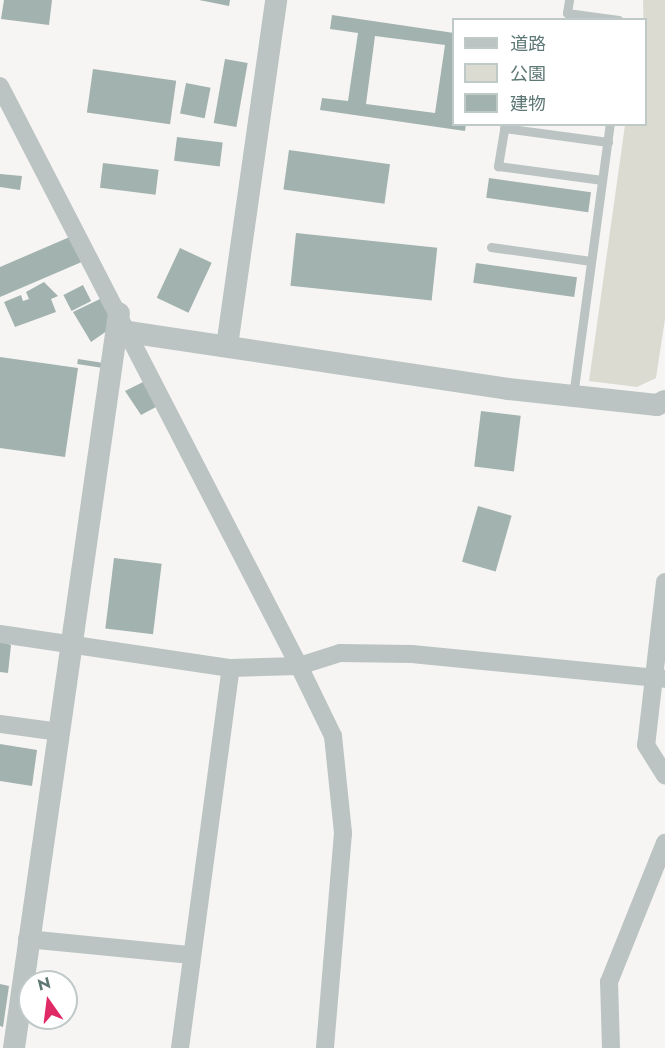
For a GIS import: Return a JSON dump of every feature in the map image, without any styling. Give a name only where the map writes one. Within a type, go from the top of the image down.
[{"type":"street","points":[[227,346],[276,0]]},
{"type":"street","points":[[0,86],[123,322],[333,736],[344,834],[325,1048]]},
{"type":"street","points":[[123,322],[227,346],[573,396],[657,405],[665,401]]},
{"type":"street","points":[[14,1048],[27,939],[123,322]]},
{"type":"street","points":[[665,582],[659,678],[645,745],[665,776]]},
{"type":"street","points":[[0,634],[231,668],[299,666],[340,653],[412,654],[659,678]]},
{"type":"street","points":[[180,1048],[231,668]]},
{"type":"street","points":[[0,724],[59,732]]},
{"type":"street","points":[[611,1048],[609,982],[665,843]]},
{"type":"street","points":[[27,939],[191,955]]},
{"type":"lane","points":[[569,0],[567,13],[604,18]]},
{"type":"lane","points":[[602,180],[498,166],[505,126],[608,142]]},
{"type":"lane","points":[[573,396],[610,126]]},
{"type":"lane","points":[[491,247],[591,261]]},
{"type":"green space","points":[[643,0],[665,0],[665,319],[656,378],[637,387],[589,381],[625,126],[647,126],[647,18],[643,18]]},
{"type":"building","points":[[4,0],[52,0],[49,25],[1,19]]},
{"type":"building","points":[[199,0],[230,0],[229,6]]},
{"type":"building","points":[[332,15],[452,33],[452,126],[466,126],[465,131],[320,110],[322,98],[348,101],[358,33],[330,29]],"holes":[[[375,36],[445,45],[435,113],[366,104]]]},
{"type":"building","points":[[225,59],[248,63],[236,127],[214,123]]},
{"type":"building","points":[[93,69],[176,81],[170,124],[87,113]]},
{"type":"building","points":[[186,83],[211,88],[205,118],[180,113]]},
{"type":"building","points":[[177,137],[223,143],[220,166],[174,161]]},
{"type":"building","points":[[289,150],[390,164],[384,204],[283,190]]},
{"type":"building","points":[[103,163],[159,170],[156,195],[100,188]]},
{"type":"building","points":[[0,174],[22,176],[20,190],[0,187]]},
{"type":"building","points":[[489,178],[591,192],[588,212],[486,198]]},
{"type":"building","points":[[296,233],[437,248],[432,301],[290,286]]},
{"type":"building","points":[[72,236],[84,261],[0,297],[0,267]]},
{"type":"building","points":[[180,248],[212,263],[188,313],[157,298]]},
{"type":"building","points":[[476,263],[577,277],[574,297],[473,283]]},
{"type":"building","points":[[44,282],[58,296],[51,299],[56,312],[15,327],[4,302],[21,295],[23,301],[29,299],[26,292]]},
{"type":"building","points":[[83,285],[91,301],[72,311],[63,295]]},
{"type":"building","points":[[100,299],[114,326],[91,342],[73,312]]},
{"type":"building","points":[[0,357],[78,368],[65,457],[0,448]]},
{"type":"building","points":[[78,359],[104,363],[103,368],[77,364]]},
{"type":"building","points":[[143,382],[156,407],[141,415],[125,391]]},
{"type":"building","points":[[481,411],[521,416],[514,471],[474,467]]},
{"type":"building","points":[[478,506],[512,516],[496,571],[462,562]]},
{"type":"building","points":[[114,558],[162,564],[153,634],[105,628]]},
{"type":"building","points":[[0,641],[11,645],[8,673],[0,672]]},
{"type":"building","points":[[0,744],[37,750],[32,786],[0,781]]},
{"type":"building","points":[[0,984],[9,986],[3,1027],[0,1026]]}]
